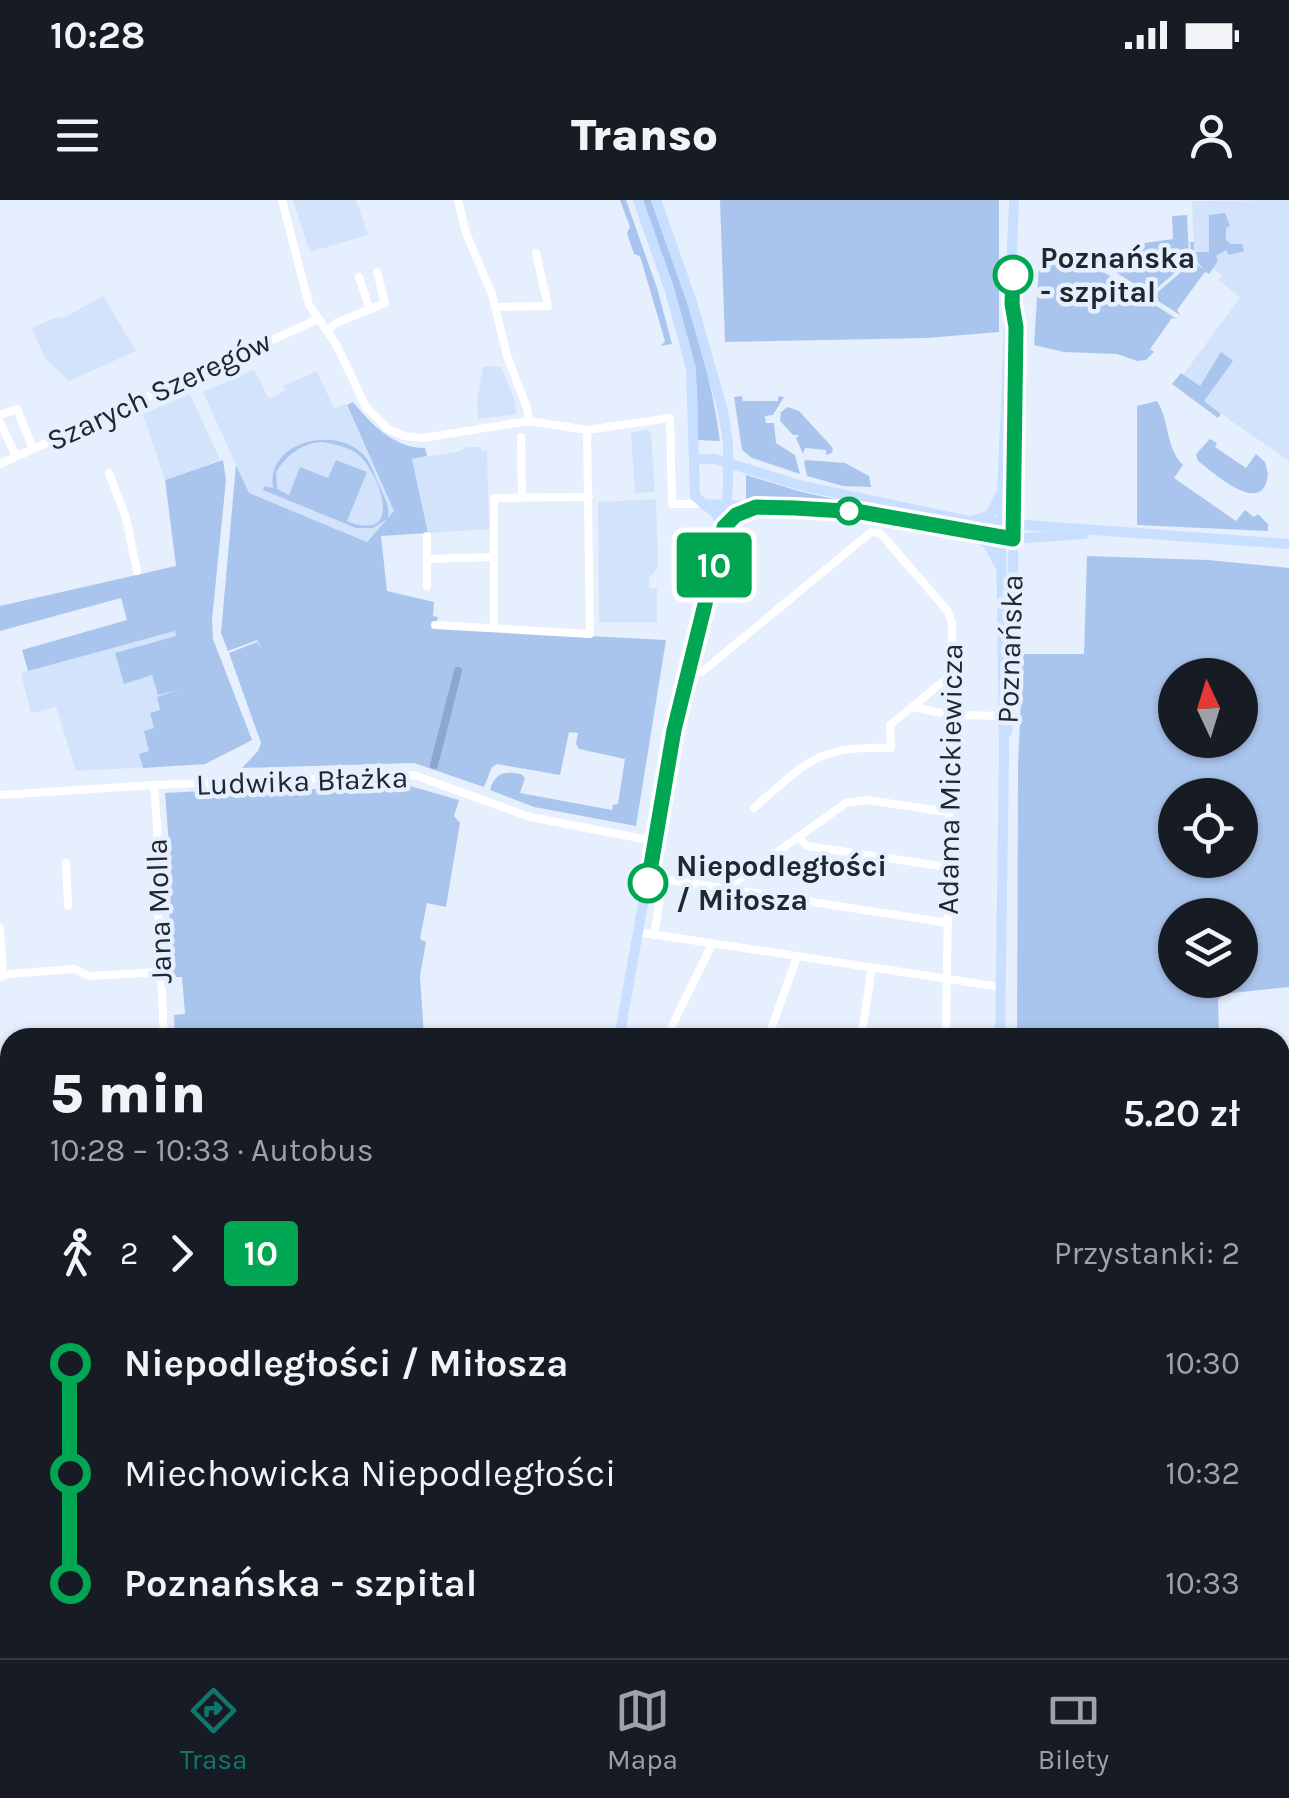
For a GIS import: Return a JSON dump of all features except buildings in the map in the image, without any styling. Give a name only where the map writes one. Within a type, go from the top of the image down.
[{"type":"street","points":[[282,200],[309,305],[336,344],[366,407],[388,429],[404,436],[427,437],[529,421],[587,430],[670,418],[672,504],[861,512],[961,531],[1096,532],[1289,544]]},
{"type":"street","points":[[458,200],[466,233],[496,308],[529,421]]},
{"type":"street","points":[[638,200],[670,288],[691,368],[695,496],[716,514],[724,527]]},
{"type":"street","points":[[621,1028],[688,668],[727,506],[726,424],[704,339],[656,200]]},
{"type":"street","name":"Poznańska","points":[[1006,716],[1000,568],[1007,531],[1002,491],[1014,200]]},
{"type":"street","points":[[496,308],[548,306],[536,253]]},
{"type":"street","points":[[327,331],[336,323],[386,302],[377,272]]},
{"type":"street","points":[[359,277],[370,310]]},
{"type":"street","name":"Poznańska","points":[[1000,1028],[1007,531],[1016,327],[1012,304]]},
{"type":"street","name":"Szarych Szeregów","points":[[0,464],[318,319]]},
{"type":"street","points":[[16,456],[0,419],[17,410],[33,449]]},
{"type":"street","points":[[435,625],[590,634],[587,430]]},
{"type":"street","points":[[521,438],[522,497]]},
{"type":"street","points":[[672,460],[728,463],[803,486],[1007,531]]},
{"type":"street","points":[[110,473],[126,518],[138,571]]},
{"type":"street","points":[[969,521],[990,514],[1002,491]]},
{"type":"street","points":[[494,628],[494,498],[588,497]]},
{"type":"street","points":[[724,527],[736,515],[756,507]]},
{"type":"street","points":[[961,531],[984,541],[997,556],[1000,568]]},
{"type":"street","name":"Adama Mickiewicza","points":[[688,668],[701,677],[871,532],[880,533],[946,610],[952,622],[946,1028]]},
{"type":"street","points":[[427,536],[427,586]]},
{"type":"street","points":[[427,559],[494,556]]},
{"type":"street","points":[[754,808],[824,753],[891,748],[890,726],[951,674]]},
{"type":"street","points":[[913,707],[951,715],[1006,716]]},
{"type":"street","name":"Ludwika Błażka","points":[[0,795],[414,775],[530,817],[654,841]]},
{"type":"street","name":"Jana Molla","points":[[154,785],[162,894],[158,907],[164,1028]]},
{"type":"street","points":[[727,888],[839,807],[854,801],[948,812]]},
{"type":"street","points":[[798,837],[806,846],[948,867]]},
{"type":"street","points":[[66,862],[68,906]]},
{"type":"street","points":[[654,935],[663,878],[948,923]]},
{"type":"street","points":[[0,928],[2,977],[75,969],[89,976],[161,972]]},
{"type":"street","points":[[638,932],[1001,987]]},
{"type":"street","points":[[672,1028],[712,944]]},
{"type":"street","points":[[771,1028],[796,956]]},
{"type":"street","points":[[862,1028],[872,968]]},
{"type":"shaded area","points":[[293,200],[356,200],[368,235],[310,252]]},
{"type":"shaded area","points":[[620,200],[626,200],[672,344],[661,346],[665,341],[640,256],[634,254],[627,233],[630,227]]},
{"type":"shaded area","points":[[642,200],[651,200],[683,289],[709,379],[720,441],[698,440],[693,360]]},
{"type":"shaded area","points":[[720,200],[999,200],[999,332],[927,338],[725,342]]},
{"type":"shaded area","points":[[1289,200],[1289,461],[1177,383],[1240,298],[1219,280],[1222,275],[1194,253],[1192,201]]},
{"type":"shaded area","points":[[1225,213],[1230,226],[1226,228],[1226,240],[1242,244],[1244,251],[1229,255],[1226,250],[1216,256],[1218,261],[1209,274],[1205,272],[1177,310],[1180,315],[1152,297],[1194,261],[1204,270],[1191,254],[1190,242],[1194,242],[1194,252],[1209,252],[1209,215]]},
{"type":"shaded area","points":[[1187,215],[1192,258],[1150,294],[1117,273],[1137,260],[1138,244],[1173,239],[1172,216]]},
{"type":"shaded area","points":[[1088,262],[1177,319],[1172,318],[1146,360],[1034,345],[1039,265]]},
{"type":"shaded area","points":[[103,296],[136,351],[69,381],[44,357],[32,328],[65,317]]},
{"type":"shaded area","points":[[1221,352],[1233,361],[1204,401],[1221,414],[1218,418],[1172,384],[1181,373],[1200,386]]},
{"type":"shaded area","points":[[483,366],[501,367],[517,414],[478,419]]},
{"type":"shaded area","points":[[254,369],[269,399],[285,391],[283,386],[317,371],[334,409],[346,404],[394,511],[367,542],[249,493],[203,392]]},
{"type":"shaded area","points":[[190,394],[220,460],[165,480],[143,414]]},
{"type":"shaded area","points":[[742,396],[743,401],[778,401],[778,396],[784,397],[773,415],[765,416],[766,423],[774,423],[776,443],[795,455],[800,474],[752,458],[742,450],[734,397]]},
{"type":"shaded area","points":[[1157,401],[1173,450],[1183,465],[1174,478],[1236,521],[1245,510],[1254,517],[1258,514],[1268,524],[1268,531],[1137,525],[1137,406]]},
{"type":"shaded area","points":[[353,402],[393,439],[425,448],[427,456],[412,459],[428,533],[381,536],[387,591],[434,602],[433,616],[438,617],[434,628],[666,640],[636,826],[534,807],[490,790],[501,774],[521,774],[525,778],[520,793],[612,810],[618,804],[625,759],[579,749],[578,733],[569,732],[560,775],[497,764],[484,787],[414,763],[242,768],[261,743],[229,653],[257,642],[262,649],[257,640],[228,651],[221,633],[236,465],[249,493],[367,542],[387,519],[373,528],[356,528],[263,490],[264,486],[273,488],[273,473],[289,451],[316,440],[345,443],[368,460],[386,501],[388,518],[394,511],[347,405]],"holes":[[[315,443],[339,445],[357,454],[369,467],[381,493],[382,517],[376,524],[365,526],[347,521],[367,472],[336,460],[328,478],[300,467],[289,495],[277,489],[276,472],[296,451]]]},
{"type":"shaded area","points":[[788,407],[799,411],[833,448],[832,453],[826,455],[826,450],[805,448],[803,454],[796,438],[799,435],[793,435],[780,421],[781,412]]},
{"type":"shaded area","points":[[647,429],[651,434],[655,492],[635,493],[631,433]]},
{"type":"shaded area","points":[[1210,439],[1217,443],[1215,447],[1246,468],[1256,454],[1265,462],[1268,474],[1258,493],[1238,489],[1198,461],[1196,454]]},
{"type":"shaded area","points":[[467,447],[487,451],[489,529],[428,533],[412,459]]},
{"type":"shaded area","points":[[223,460],[226,480],[213,639],[252,740],[205,764],[143,768],[139,754],[149,751],[144,731],[154,728],[150,713],[160,710],[157,697],[178,690],[158,695],[152,675],[124,684],[115,653],[176,636],[175,631],[28,671],[22,650],[127,620],[121,598],[0,631],[0,606],[176,566],[165,480]]},
{"type":"shaded area","points":[[806,460],[845,463],[869,476],[871,487],[843,486],[807,476]]},
{"type":"shaded area","points":[[746,475],[802,492],[866,506],[746,502]]},
{"type":"shaded area","points":[[656,499],[658,562],[649,578],[649,588],[657,589],[657,622],[599,622],[598,502]]},
{"type":"shaded area","points":[[1087,556],[1208,560],[1289,568],[1289,987],[1258,990],[1258,898],[1158,898],[1158,998],[1220,998],[1219,1028],[1017,1028],[1018,766],[1023,654],[1084,654]]},
{"type":"shaded area","points":[[185,627],[247,743],[205,764],[76,771],[56,707],[31,713],[21,673]]},
{"type":"shaded area","points":[[242,785],[247,785],[248,791],[410,786],[459,800],[454,816],[460,823],[446,907],[427,903],[420,939],[426,942],[420,976],[423,1028],[175,1028],[174,1015],[185,1014],[182,977],[172,977],[168,891],[172,885],[165,793],[241,789]]},
{"type":"waterway","points":[[434,765],[458,671]]},
{"type":"bus line","name":"10","points":[[648,883],[688,668],[724,527],[736,515],[756,507],[861,512],[1013,539],[1013,275]]},
{"type":"place","name":"Poznańska - szpital","points":[[1013,275]]},
{"type":"place","name":"Niepodległości / Miłosza","points":[[648,883]]}]
